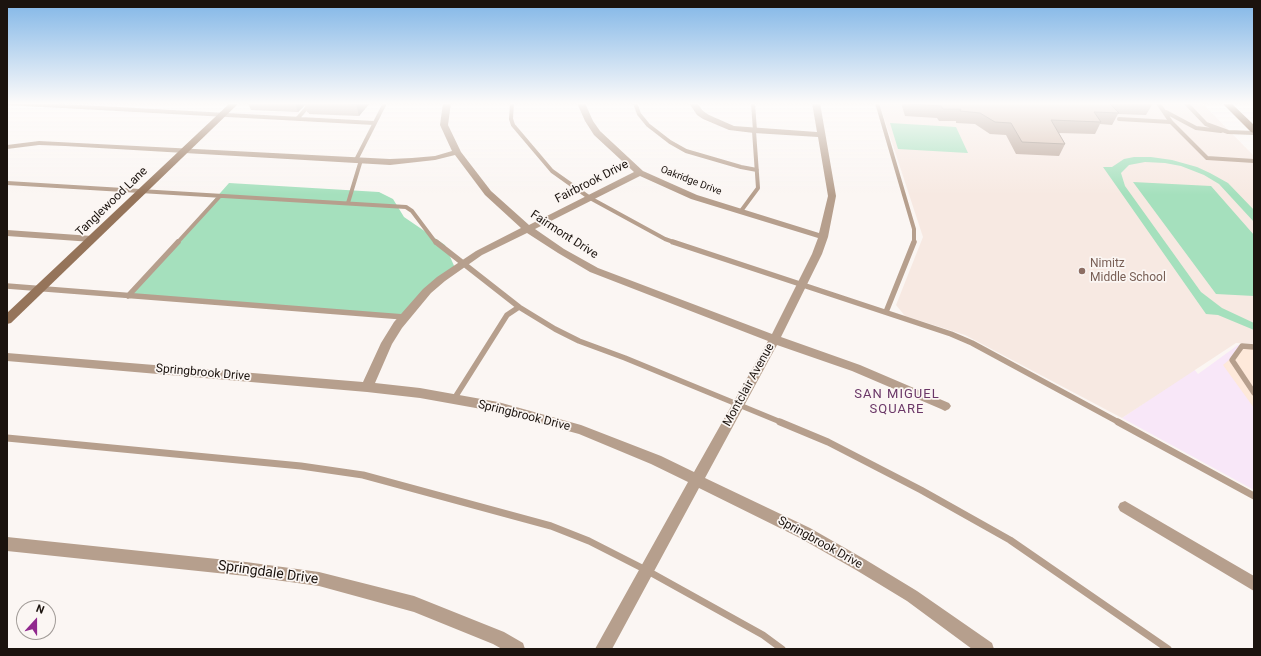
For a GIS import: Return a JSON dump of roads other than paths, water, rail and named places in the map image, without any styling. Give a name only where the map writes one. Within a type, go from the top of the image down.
[{"type":"main road","name":"Tanglewood Lane","points":[[7,320],[203,134]]},
{"type":"street","name":"Fairmont Drive","points":[[448,134],[457,152],[488,193],[528,229],[561,252],[594,270],[775,338]]},
{"type":"street","name":"Oakridge Drive","points":[[598,134],[640,173],[694,197],[823,237]]},
{"type":"street","points":[[798,134],[822,135]]},
{"type":"street","name":"Montclair Avenue","points":[[603,649],[775,338],[810,270],[823,237],[832,196],[822,135]]},
{"type":"street","points":[[7,147],[39,143],[359,160],[412,161],[435,158],[457,152]]},
{"type":"street","name":"Fairbrook Drive","points":[[367,387],[387,343],[404,318],[427,291],[463,262],[640,173]]},
{"type":"street","points":[[7,233],[92,239]]},
{"type":"street","points":[[775,338],[810,353],[856,368],[945,406]]},
{"type":"street","name":"Springbrook Drive","points":[[7,357],[367,387],[420,393],[498,407],[581,430],[656,460],[790,526],[912,596],[986,649]]},
{"type":"street","points":[[1125,506],[1254,584]]},
{"type":"street","name":"Springdale Drive","points":[[7,544],[246,569],[319,579],[414,604],[498,638],[517,649]]},
{"type":"lane","points":[[348,203],[359,160],[370,134]]},
{"type":"lane","points":[[521,134],[552,171],[590,198],[665,239],[951,334],[972,343],[1254,496]]},
{"type":"lane","points":[[659,134],[686,151],[741,167],[757,170]]},
{"type":"lane","points":[[741,211],[758,188],[754,134]]},
{"type":"lane","points":[[886,134],[914,229],[914,242],[886,312]]},
{"type":"lane","points":[[1183,134],[1207,158],[1254,161]]},
{"type":"lane","points":[[7,183],[406,207],[412,211],[438,245],[463,262],[519,307],[554,329],[579,341],[625,358],[828,442],[921,490],[1010,540],[1168,649]]},
{"type":"lane","points":[[128,296],[220,196]]},
{"type":"lane","points":[[7,286],[404,318]]},
{"type":"lane","points":[[454,399],[507,315],[511,310],[519,307]]},
{"type":"lane","points":[[1254,347],[1242,346],[1232,360],[1254,393]]},
{"type":"lane","points":[[7,438],[301,466],[363,475],[551,526],[590,541],[646,570],[764,635],[782,649]]},
{"type":"place","name":"Nimitz Middle School","points":[[1082,271]]},
{"type":"district","name":"SAN MIGUEL SQUARE","points":[[897,402]]}]
